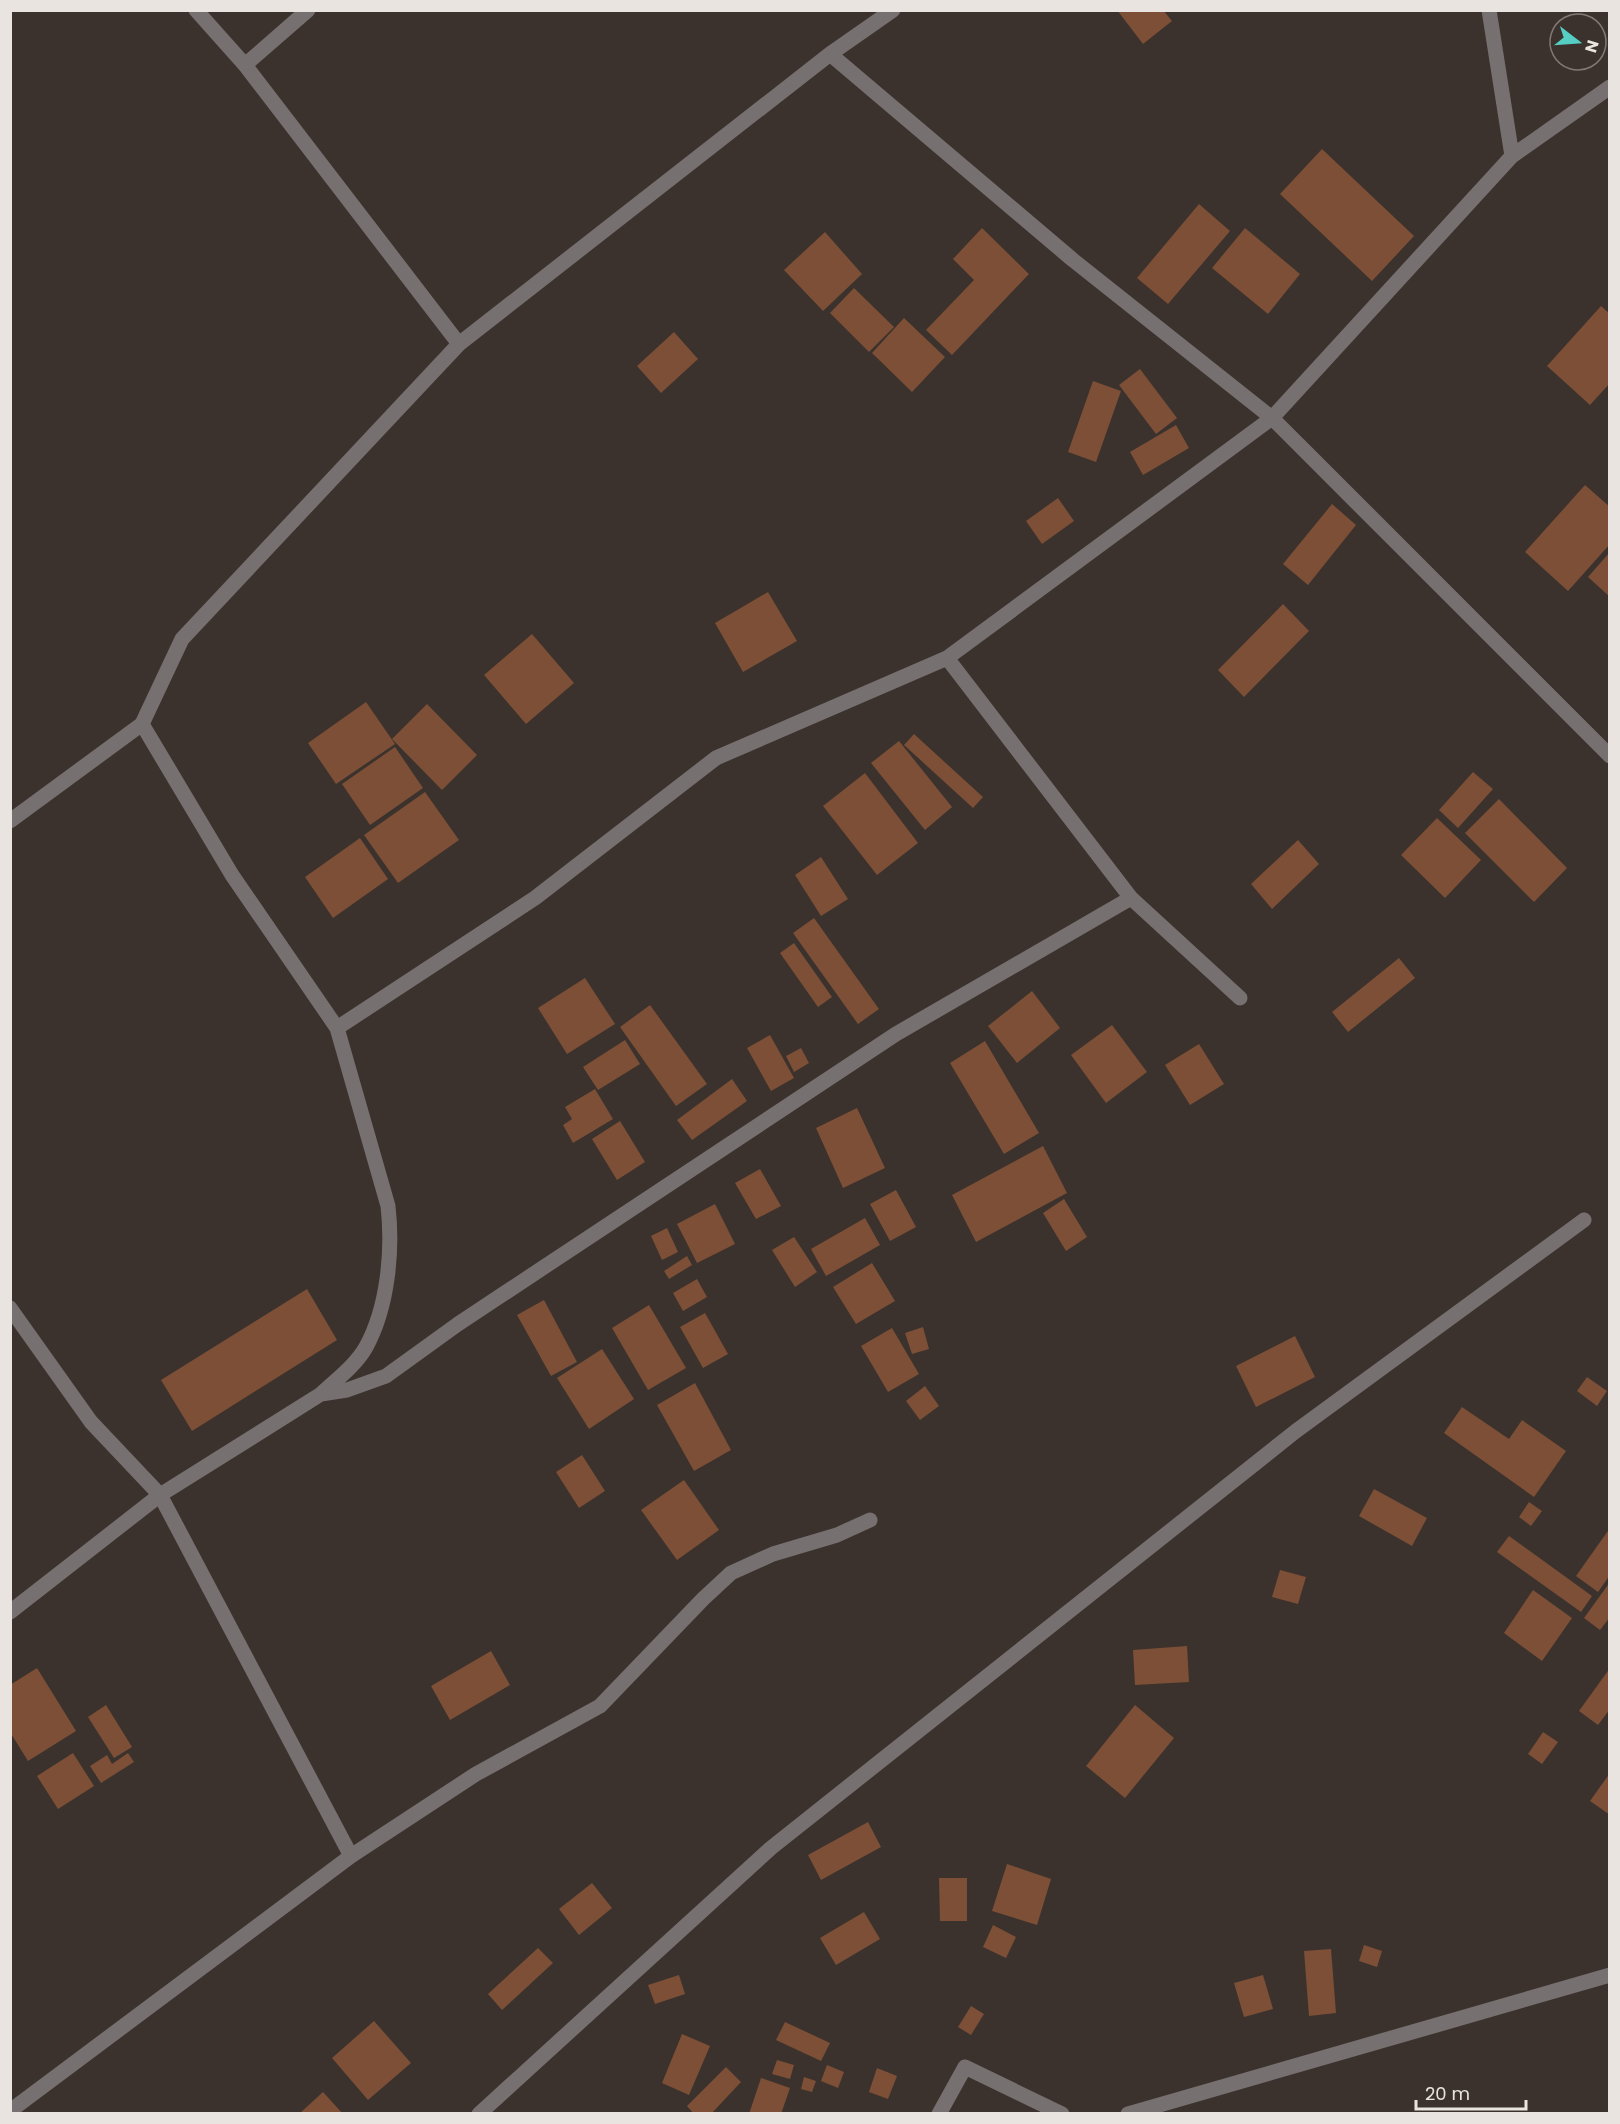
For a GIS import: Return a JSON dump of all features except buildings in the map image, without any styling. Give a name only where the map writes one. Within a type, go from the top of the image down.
[{"type":"street","points":[[196,10],[245,65],[459,344]]},
{"type":"street","points":[[245,65],[308,10]]},
{"type":"street","points":[[10,821],[142,724],[182,639],[459,344],[830,54],[893,10]]},
{"type":"street","points":[[1489,10],[1512,156]]},
{"type":"street","points":[[830,54],[1073,260],[1272,418],[1610,756]]},
{"type":"street","points":[[337,1028],[535,898],[716,758],[947,658],[1272,418],[1512,156],[1610,87]]},
{"type":"street","points":[[947,658],[1131,898],[1240,998]]},
{"type":"street","points":[[10,1612],[160,1495],[321,1394],[366,1348],[387,1274],[391,1236],[388,1206],[337,1028],[232,875],[142,724]]},
{"type":"street","points":[[321,1394],[347,1390],[386,1376],[458,1324],[896,1034],[1131,898]]},
{"type":"street","points":[[479,2114],[771,1848],[1296,1431],[1584,1220]]},
{"type":"street","points":[[10,1308],[92,1422],[160,1495],[351,1856]]},
{"type":"street","points":[[10,2111],[351,1856],[476,1774],[600,1706],[731,1573],[773,1554],[837,1534],[870,1520]]},
{"type":"street","points":[[1128,2114],[1610,1975]]},
{"type":"street","points":[[939,2114],[965,2067],[1062,2114]]}]
